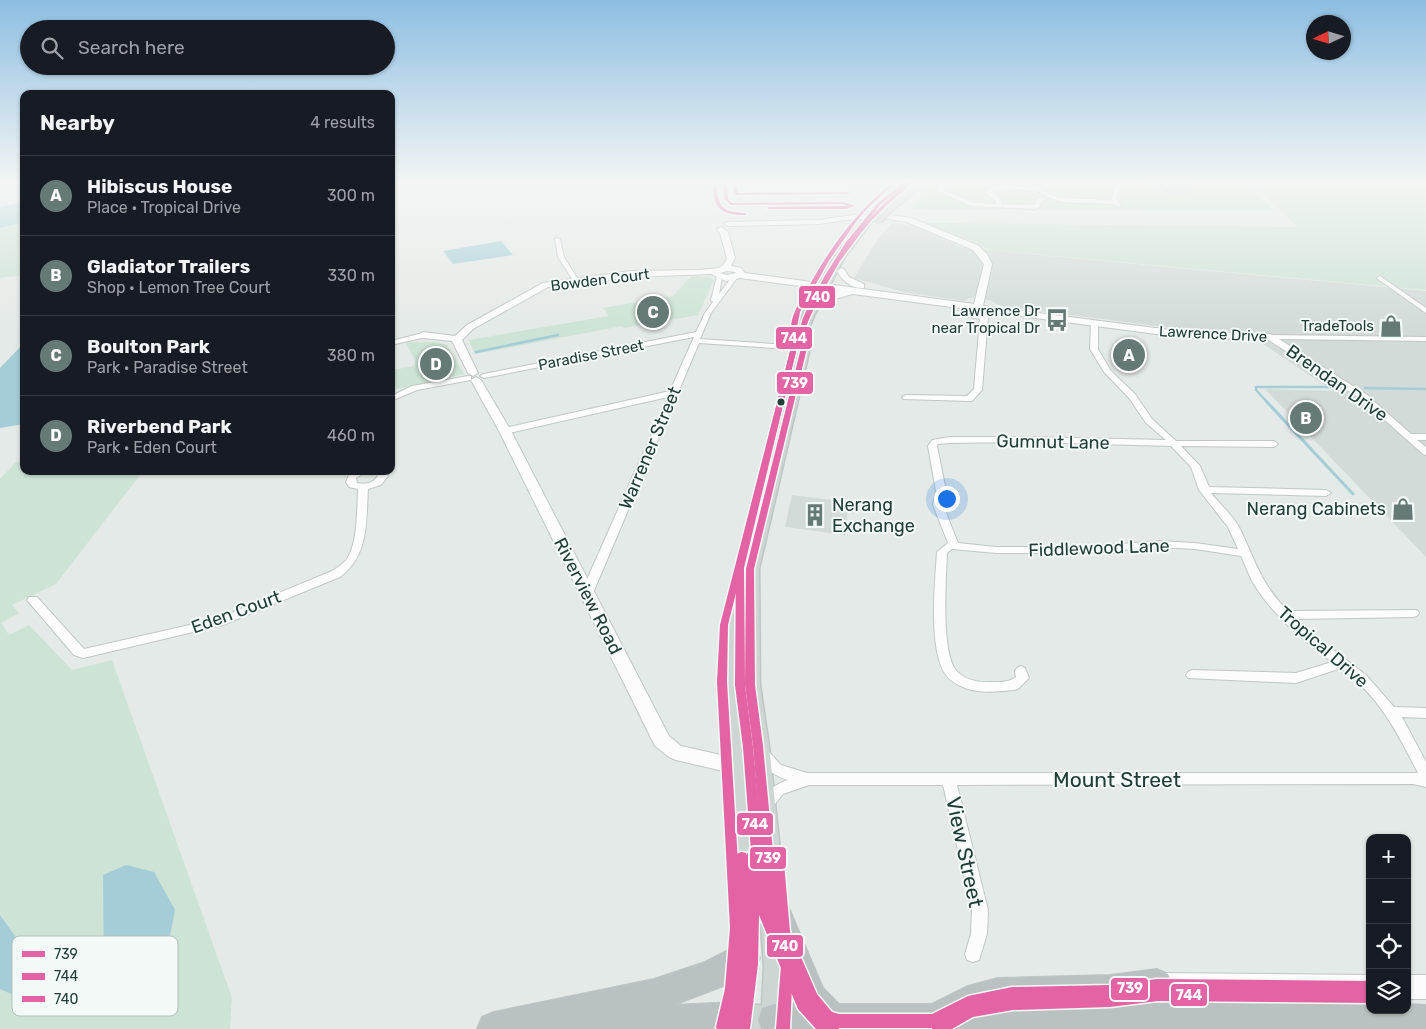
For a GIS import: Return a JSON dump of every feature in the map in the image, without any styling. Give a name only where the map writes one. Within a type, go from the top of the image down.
[{"type":"highway","points":[[772,904],[812,999],[828,1017],[839,1021]]},
{"type":"highway","points":[[494,1029],[537,1019],[624,1004],[714,973],[744,958]]},
{"type":"highway","points":[[934,1022],[968,1002],[998,994],[1110,991],[1156,986]]},
{"type":"highway","points":[[774,1024],[839,1021],[934,1022],[1216,1016],[1363,1018],[1426,1022]]},
{"type":"highway","points":[[544,1029],[734,1024]]},
{"type":"main road","points":[[750,569],[751,759],[744,958],[734,1024],[774,1024],[778,972],[764,812],[751,759],[732,651],[737,617],[804,348],[828,298],[829,284],[839,256],[862,230]]},
{"type":"main road","points":[[804,348],[804,325],[866,230]]},
{"type":"street","points":[[727,230],[724,232],[738,258],[738,274],[829,284]]},
{"type":"street","points":[[934,230],[976,248],[984,256],[988,264],[978,308]]},
{"type":"street","points":[[556,239],[561,257],[576,281]]},
{"type":"street","points":[[719,273],[730,262],[729,242]]},
{"type":"street","points":[[841,271],[845,280],[869,291]]},
{"type":"street","name":"Warrener Street","points":[[587,594],[713,304],[719,273]]},
{"type":"street","name":"Bowden Court","points":[[457,339],[470,327],[546,285],[631,274],[738,274]]},
{"type":"street","name":"Warrener Street","points":[[713,304],[738,274]]},
{"type":"street","points":[[1381,280],[1426,311]]},
{"type":"street","name":"Lawrence Drive","points":[[829,284],[912,300],[1191,335],[1426,339]]},
{"type":"street","points":[[828,298],[841,293],[869,291]]},
{"type":"street","points":[[906,397],[969,399],[978,390],[984,317],[957,313]]},
{"type":"street","name":"Tropical Drive","points":[[1094,323],[1094,349],[1108,372],[1132,396],[1149,421],[1195,466],[1204,490],[1234,526],[1257,580],[1274,604],[1312,640],[1362,678],[1391,712],[1426,776]]},
{"type":"street","points":[[395,342],[423,335],[457,339]]},
{"type":"street","name":"Brendan Drive","points":[[1270,337],[1358,393],[1426,452]]},
{"type":"street","name":"Paradise Street","points":[[475,377],[697,338],[804,348]]},
{"type":"street","name":"Riverview Road","points":[[457,339],[458,345],[505,431],[662,741],[676,752],[751,759]]},
{"type":"street","points":[[395,397],[415,388],[475,377]]},
{"type":"street","points":[[505,431],[674,393]]},
{"type":"street","points":[[1410,437],[1426,438]]},
{"type":"street","name":"Gumnut Lane","points":[[954,546],[938,505],[940,491],[932,446],[935,442],[950,440],[1052,440],[1174,444],[1274,444]]},
{"type":"street","points":[[355,475],[352,477],[352,485],[362,487],[379,482],[382,475]]},
{"type":"street","name":"Eden Court","points":[[33,600],[78,652],[83,654],[219,622],[336,574],[345,568],[352,560],[357,541],[362,487]]},
{"type":"street","points":[[1204,490],[1326,493]]},
{"type":"street","name":"Fiddlewood Lane","points":[[954,546],[996,550],[1062,550],[1167,544],[1244,553]]},
{"type":"street","points":[[954,546],[950,546],[942,552],[941,577],[941,622],[945,659],[951,673],[971,685],[1015,686],[1023,678],[1021,671]]},
{"type":"street","points":[[1285,614],[1413,613]]},
{"type":"street","points":[[1192,675],[1296,678],[1342,663]]},
{"type":"street","points":[[1391,712],[1426,713]]},
{"type":"street","name":"Mount Street","points":[[751,759],[780,772],[807,779],[1413,778],[1426,781]]},
{"type":"street","name":"Mount Street","points":[[764,812],[770,799],[778,790],[807,779]]},
{"type":"street","name":"View Street","points":[[949,780],[980,910],[979,934],[973,954]]},
{"type":"street","points":[[1156,986],[1366,987]]},
{"type":"street","points":[[1411,987],[1426,987]]},
{"type":"shaded area","points":[[886,230],[922,230],[963,248],[1426,291],[1426,557],[1265,389],[1333,391],[1244,331],[1188,330],[1001,306],[990,300],[969,298],[964,301],[904,292],[854,278],[877,240]]},
{"type":"shaded area","points":[[792,495],[849,502],[845,535],[785,527]]},
{"type":"green space","points":[[0,230],[20,230],[20,276],[0,278]]},
{"type":"green space","points":[[944,230],[1426,230],[1426,290],[989,250]]},
{"type":"green space","points":[[691,276],[710,277],[714,280],[698,315],[624,328],[622,326],[475,354],[469,340],[609,316],[603,308],[673,296]]},
{"type":"green space","points":[[433,342],[447,345],[464,374],[397,389],[395,385],[395,369],[415,366],[415,360],[406,343]]},
{"type":"green space","points":[[16,462],[20,462],[20,475],[140,475],[56,584],[12,605],[19,613],[1,623],[9,635],[29,625],[72,670],[112,660],[232,998],[230,1029],[0,1029],[0,479]]},
{"type":"water","points":[[501,241],[513,255],[453,264],[443,251]]},
{"type":"water","points":[[20,347],[20,425],[0,428],[0,368]]},
{"type":"water","points":[[126,865],[154,872],[175,910],[170,936],[104,936],[103,875]]},
{"type":"water","points":[[0,915],[15,936],[12,936],[12,994],[0,989]]},
{"type":"waterway","points":[[476,352],[558,335]]},
{"type":"waterway","points":[[1267,402],[1256,390],[1256,387],[1335,387]]},
{"type":"waterway","points":[[1365,388],[1426,389]]},
{"type":"waterway","points":[[1266,401],[1353,494]]},
{"type":"transit line","name":"744","points":[[832,1029],[821,1024],[803,1004],[762,907],[748,747],[740,685],[740,568],[794,347],[795,320],[803,300],[847,230]]},
{"type":"transit line","name":"740","points":[[723,1027],[731,989],[736,928],[722,682],[724,625],[795,344],[826,277],[858,230]]},
{"type":"transit line","name":"739","points":[[861,230],[828,277],[812,305],[804,325],[804,348],[750,569],[750,685],[758,746],[772,904],[812,999],[828,1017],[839,1021],[933,1021],[968,1002],[1012,993],[1110,991],[1157,985],[1366,987]]},
{"type":"transit line","name":"744","points":[[743,1029],[753,943],[752,856]]},
{"type":"transit line","name":"739","points":[[733,1029],[737,1008],[743,943],[742,857]]},
{"type":"transit line","name":"740","points":[[778,863],[787,966],[783,1029]]},
{"type":"transit line","name":"744","points":[[939,1029],[971,1011],[1013,1003],[1110,1001],[1158,995],[1366,997]]},
{"type":"place","name":"Boulton Park","points":[[653,312]]},
{"type":"place","name":"Lawrence Dr near Tropical Dr","points":[[1057,320]]},
{"type":"place","name":"TradeTools","points":[[1391,326]]},
{"type":"place","name":"Hibiscus House","points":[[1129,355]]},
{"type":"place","name":"Riverbend Park","points":[[436,364]]},
{"type":"place","name":"Gladiator Trailers","points":[[1306,418]]},
{"type":"place","name":"Nerang Cabinets","points":[[1403,509]]},
{"type":"place","name":"Nerang Exchange","points":[[815,515]]}]
